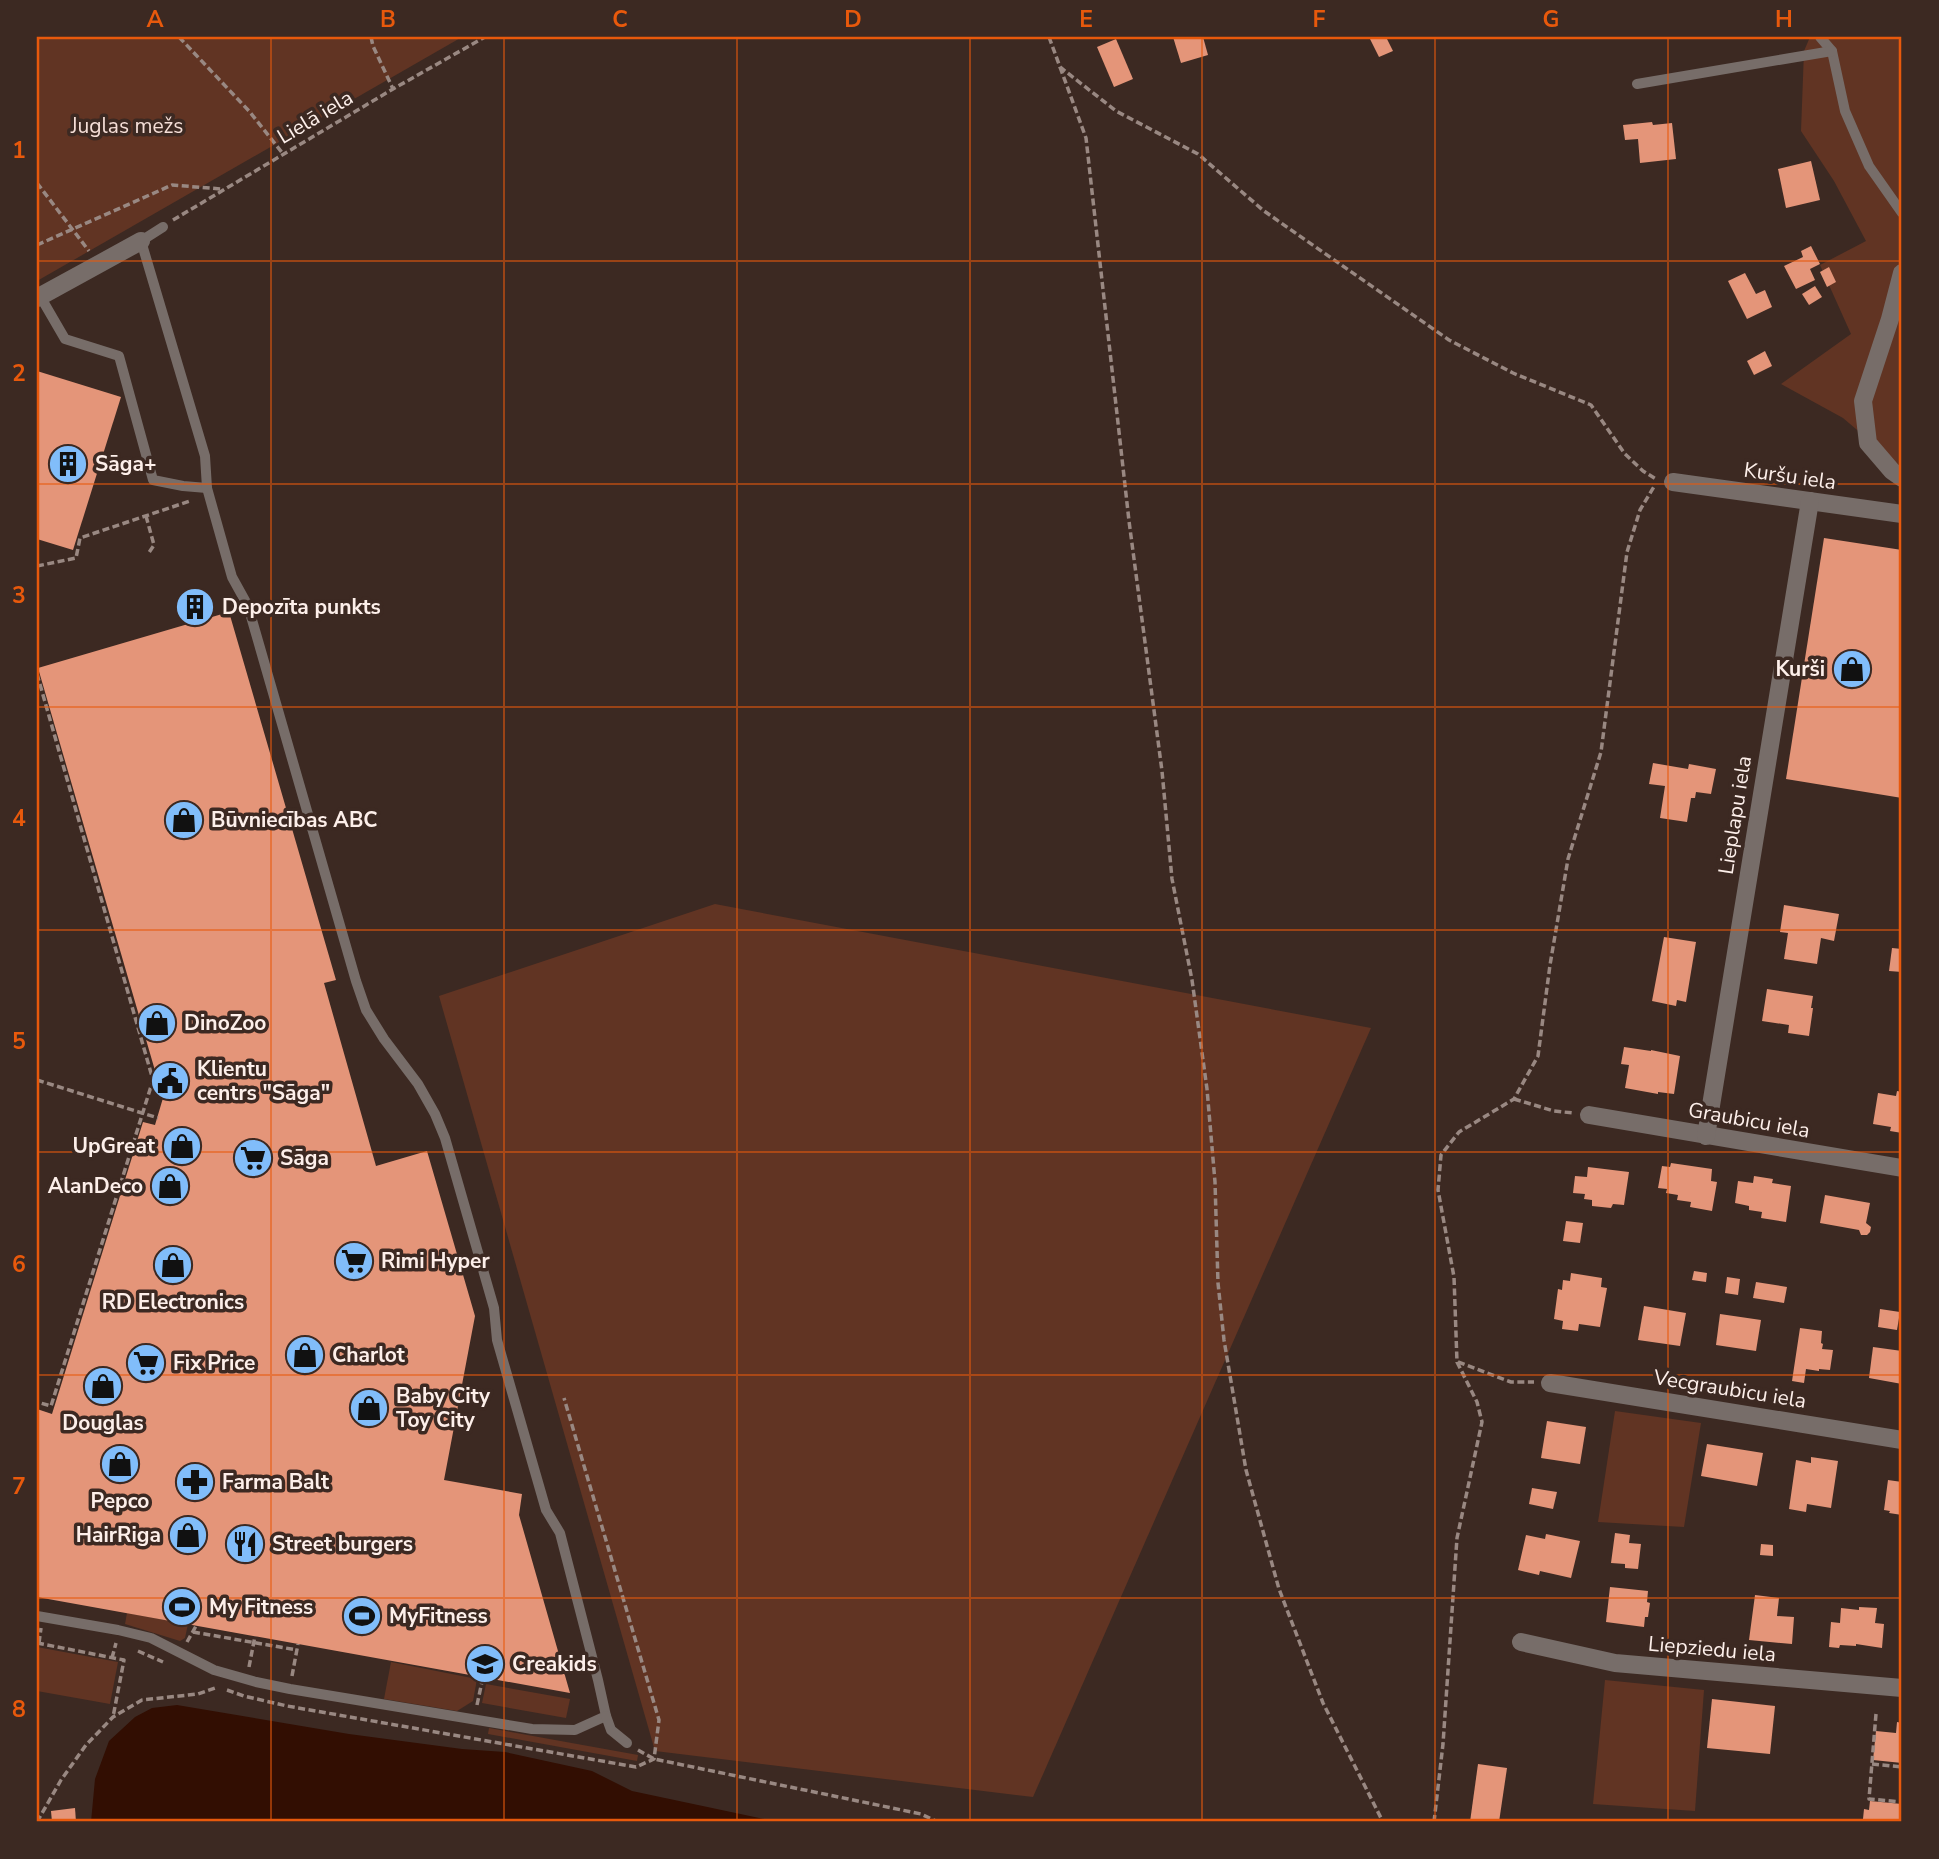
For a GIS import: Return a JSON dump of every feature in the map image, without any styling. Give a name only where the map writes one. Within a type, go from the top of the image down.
[{"type":"street","points":[[38,297],[141,241]]},
{"type":"street","points":[[1902,272],[1863,401],[1868,443],[1892,471],[1902,478]]},
{"type":"street","name":"Kuršu iela","points":[[1673,482],[1902,514]]},
{"type":"street","name":"Lieplapu iela","points":[[1706,1136],[1810,501]]},
{"type":"street","name":"Graubicu iela","points":[[1588,1115],[1902,1168]]},
{"type":"street","name":"Vecgraubicu iela","points":[[1550,1382],[1902,1440]]},
{"type":"street","name":"Liepziedu iela","points":[[1521,1642],[1615,1663],[1902,1688]]},
{"type":"lane","points":[[1820,37],[1832,51],[1845,111],[1868,166],[1902,213]]},
{"type":"lane","points":[[1637,84],[1832,51]]},
{"type":"lane","points":[[163,227],[141,241],[205,456],[208,492],[232,577],[248,606],[366,1010],[418,1084],[445,1138],[494,1308],[497,1340],[542,1497],[546,1510],[560,1533],[606,1716],[611,1730],[627,1743]]},
{"type":"lane","points":[[38,297],[65,339],[119,356],[153,480],[208,492]]},
{"type":"lane","points":[[37,1616],[151,1639],[214,1670],[290,1689],[532,1729],[575,1730],[606,1716]]},
{"type":"path","points":[[179,37],[249,111],[284,155]]},
{"type":"path","points":[[371,37],[393,89]]},
{"type":"path","name":"Lielā iela","points":[[163,227],[485,37]]},
{"type":"path","points":[[1049,37],[1086,138],[1129,521],[1162,771],[1172,879],[1192,980],[1207,1089],[1215,1182],[1218,1283],[1246,1469],[1279,1589],[1313,1678],[1383,1822]]},
{"type":"path","points":[[1060,68],[1116,111],[1198,154],[1264,211],[1449,341],[1513,373],[1591,405],[1625,454],[1643,471],[1659,481],[1640,510],[1627,552],[1601,752],[1568,859],[1538,1056],[1514,1099],[1460,1132],[1441,1156],[1438,1190],[1454,1277],[1457,1362],[1477,1402],[1482,1422],[1457,1538],[1443,1744],[1434,1822]]},
{"type":"path","points":[[37,183],[97,263]]},
{"type":"path","points":[[37,246],[172,185],[223,190]]},
{"type":"path","points":[[37,566],[76,558],[80,538],[208,492]]},
{"type":"path","points":[[146,516],[154,545],[148,554]]},
{"type":"path","points":[[37,674],[153,1080],[55,1398],[51,1406],[37,1402]]},
{"type":"path","points":[[37,1080],[158,1118]]},
{"type":"path","points":[[1514,1099],[1553,1111],[1588,1115]]},
{"type":"path","points":[[1457,1362],[1511,1382],[1550,1382]]},
{"type":"path","points":[[564,1398],[659,1720],[654,1759]]},
{"type":"path","points":[[193,1632],[297,1650]]},
{"type":"path","points":[[247,1679],[255,1636]]},
{"type":"path","points":[[37,1643],[124,1660],[113,1717]]},
{"type":"path","points":[[290,1689],[298,1644]]},
{"type":"path","points":[[478,1702],[483,1677]]},
{"type":"path","points":[[37,1822],[61,1780],[86,1745],[113,1717],[142,1700],[198,1694],[218,1687]]},
{"type":"path","points":[[1876,1714],[1869,1799],[1902,1802]]},
{"type":"path","points":[[627,1743],[654,1759],[921,1814],[938,1822]]},
{"type":"path","points":[[636,1767],[654,1759]]},
{"type":"path","points":[[1872,1764],[1902,1767]]},
{"type":"path","points":[[921,1814],[925,1822]]},
{"type":"green space","name":"Juglas mežs","points":[[37,37],[462,37],[37,281]]},
{"type":"green space","points":[[1810,37],[1902,37],[1902,468],[1843,418],[1781,384],[1851,334],[1820,265],[1866,241],[1834,181],[1801,131],[1804,51]]},
{"type":"green space","points":[[715,904],[1371,1028],[1033,1797],[655,1751],[439,996]]},
{"type":"green space","points":[[1615,1411],[1701,1423],[1684,1527],[1598,1522]]},
{"type":"green space","points":[[127,1613],[188,1624],[185,1638],[180,1641],[125,1624]]},
{"type":"green space","points":[[37,1647],[118,1662],[110,1704],[37,1691]]},
{"type":"green space","points":[[391,1662],[477,1679],[473,1701],[457,1711],[384,1699]]},
{"type":"green space","points":[[1605,1680],[1704,1690],[1695,1811],[1593,1804]]},
{"type":"green space","points":[[486,1684],[570,1699],[566,1718],[482,1703]]},
{"type":"green space","points":[[489,1728],[638,1755],[637,1761],[488,1734]]},
{"type":"shaded area","points":[[177,1705],[349,1734],[505,1752],[592,1771],[632,1791],[778,1822],[91,1822],[95,1779],[109,1741],[135,1717],[152,1708]]},
{"type":"building","points":[[1173,37],[1203,37],[1208,55],[1181,63]]},
{"type":"building","points":[[1369,37],[1386,37],[1393,51],[1379,57]]},
{"type":"building","points":[[1116,39],[1133,79],[1114,87],[1097,47]]},
{"type":"building","points":[[1652,122],[1653,125],[1672,123],[1676,159],[1640,163],[1638,139],[1625,140],[1623,125]]},
{"type":"building","points":[[1811,161],[1820,200],[1786,208],[1778,169]]},
{"type":"building","points":[[1811,246],[1820,264],[1810,269],[1815,280],[1796,289],[1784,266],[1803,257],[1801,251]]},
{"type":"building","points":[[1829,267],[1836,282],[1827,287],[1820,272]]},
{"type":"building","points":[[1745,273],[1756,294],[1765,290],[1772,307],[1747,319],[1728,281]]},
{"type":"building","points":[[1815,286],[1822,297],[1809,305],[1802,294]]},
{"type":"building","points":[[1765,351],[1772,366],[1754,375],[1747,361]]},
{"type":"building","name":"Sāga+","points":[[37,371],[121,397],[73,550],[37,539]]},
{"type":"building","name":"Kurši","points":[[1824,538],[1902,550],[1902,798],[1786,779]]},
{"type":"building","name":"Depozīta punkts","points":[[209,594],[214,610],[181,619],[177,603]]},
{"type":"building","name":"Sāga","points":[[229,612],[336,980],[324,983],[376,1166],[427,1151],[475,1316],[444,1480],[522,1494],[519,1515],[570,1693],[37,1597],[37,1409],[52,1414],[143,1122],[155,1125],[163,1098],[38,668]]},
{"type":"building","points":[[1653,763],[1688,769],[1689,764],[1716,769],[1711,794],[1696,792],[1695,798],[1691,798],[1687,822],[1660,818],[1665,786],[1649,784]]},
{"type":"building","points":[[1784,905],[1839,914],[1834,941],[1821,938],[1817,964],[1784,959],[1788,933],[1780,932]]},
{"type":"building","points":[[1664,937],[1696,942],[1686,1002],[1677,1000],[1676,1006],[1652,1001]]},
{"type":"building","points":[[1892,948],[1902,949],[1902,972],[1889,971]]},
{"type":"building","points":[[1767,989],[1813,996],[1809,1036],[1788,1033],[1789,1025],[1762,1021]]},
{"type":"building","points":[[1624,1047],[1680,1056],[1674,1094],[1625,1088],[1629,1065],[1621,1064]]},
{"type":"building","points":[[1897,1091],[1902,1092],[1902,1133],[1890,1131],[1891,1127],[1873,1124],[1878,1093],[1896,1096]]},
{"type":"building","points":[[1671,1163],[1712,1169],[1711,1181],[1717,1182],[1712,1211],[1690,1207],[1691,1202],[1677,1200],[1678,1195],[1658,1188],[1662,1166],[1670,1167]]},
{"type":"building","points":[[1588,1167],[1629,1172],[1624,1205],[1613,1204],[1611,1208],[1592,1206],[1592,1200],[1584,1199],[1585,1194],[1573,1193],[1575,1176],[1587,1177]]},
{"type":"building","points":[[1754,1176],[1791,1186],[1786,1222],[1761,1218],[1762,1212],[1749,1210],[1749,1206],[1735,1203],[1738,1181],[1753,1183]]},
{"type":"building","points":[[1825,1195],[1870,1203],[1866,1223],[1871,1227],[1870,1232],[1861,1235],[1859,1230],[1820,1223]]},
{"type":"building","points":[[1566,1221],[1583,1223],[1580,1243],[1563,1241]]},
{"type":"building","points":[[1694,1271],[1707,1273],[1706,1282],[1692,1280]]},
{"type":"building","points":[[1571,1273],[1602,1278],[1601,1287],[1607,1288],[1600,1327],[1579,1324],[1578,1331],[1562,1329],[1563,1321],[1554,1319],[1558,1289],[1562,1290],[1563,1280],[1570,1281]]},
{"type":"building","points":[[1727,1277],[1740,1279],[1738,1295],[1725,1293]]},
{"type":"building","points":[[1756,1282],[1787,1287],[1784,1303],[1753,1298]]},
{"type":"building","points":[[1644,1306],[1686,1313],[1680,1346],[1638,1340]]},
{"type":"building","points":[[1880,1309],[1900,1312],[1897,1330],[1878,1327]]},
{"type":"building","points":[[1720,1314],[1761,1320],[1756,1351],[1716,1345]]},
{"type":"building","points":[[1800,1328],[1822,1331],[1822,1349],[1833,1350],[1830,1370],[1806,1369],[1804,1383],[1792,1381]]},
{"type":"building","points":[[1873,1347],[1902,1351],[1902,1384],[1869,1378]]},
{"type":"building","points":[[1547,1421],[1586,1427],[1580,1464],[1541,1458]]},
{"type":"building","points":[[1707,1444],[1763,1453],[1757,1486],[1701,1476]]},
{"type":"building","points":[[1811,1457],[1838,1461],[1831,1508],[1807,1504],[1806,1512],[1789,1509],[1796,1460],[1811,1463]]},
{"type":"building","points":[[1888,1480],[1902,1482],[1902,1515],[1884,1510]]},
{"type":"building","points":[[1532,1488],[1557,1492],[1553,1509],[1529,1504]]},
{"type":"building","points":[[1615,1533],[1630,1535],[1629,1543],[1641,1544],[1638,1569],[1611,1563]]},
{"type":"building","points":[[1546,1534],[1580,1541],[1571,1578],[1540,1571],[1539,1575],[1518,1570],[1526,1535],[1545,1539]]},
{"type":"building","points":[[1761,1544],[1773,1545],[1773,1556],[1760,1555]]},
{"type":"building","points":[[1610,1587],[1648,1591],[1647,1602],[1650,1603],[1644,1627],[1606,1622]]},
{"type":"building","points":[[1755,1595],[1779,1598],[1777,1616],[1794,1617],[1792,1644],[1749,1640]]},
{"type":"building","points":[[1859,1607],[1877,1608],[1875,1623],[1884,1624],[1882,1648],[1856,1644],[1829,1647],[1831,1622],[1840,1623],[1841,1608],[1859,1610]]},
{"type":"building","points":[[1712,1699],[1775,1706],[1770,1754],[1707,1748]]},
{"type":"building","points":[[1897,1722],[1902,1723],[1902,1763],[1873,1760],[1876,1731],[1896,1733]]},
{"type":"building","points":[[1478,1764],[1507,1768],[1499,1822],[1470,1822]]},
{"type":"building","points":[[1870,1801],[1902,1804],[1902,1822],[1863,1819],[1864,1809],[1869,1810]]},
{"type":"building","points":[[75,1808],[76,1822],[52,1822],[51,1811]]},
{"type":"place","name":"Sāga+","points":[[68,464]]},
{"type":"place","name":"Depozīta punkts","points":[[195,607]]},
{"type":"place","name":"Kurši","points":[[1852,669]]},
{"type":"place","name":"Būvniecības ABC","points":[[184,820]]},
{"type":"place","name":"DinoZoo","points":[[157,1023]]},
{"type":"place","name":"Klientu centrs \"Sāga\"","points":[[170,1081]]},
{"type":"place","name":"UpGreat","points":[[182,1146]]},
{"type":"place","name":"Sāga","points":[[253,1158]]},
{"type":"place","name":"AlanDeco","points":[[170,1186]]},
{"type":"place","name":"Rimi Hyper","points":[[354,1261]]},
{"type":"place","name":"RD Electronics","points":[[173,1265]]},
{"type":"place","name":"Charlot","points":[[305,1355]]},
{"type":"place","name":"Fix Price","points":[[146,1363]]},
{"type":"place","name":"Douglas","points":[[103,1386]]},
{"type":"place","name":"Baby City Toy City","points":[[369,1408]]},
{"type":"place","name":"Pepco","points":[[120,1464]]},
{"type":"place","name":"Farma Balt","points":[[195,1482]]},
{"type":"place","name":"HairRiga","points":[[188,1535]]},
{"type":"place","name":"Street burgers","points":[[245,1544]]},
{"type":"place","name":"My Fitness","points":[[182,1607]]},
{"type":"place","name":"MyFitness","points":[[362,1616]]},
{"type":"place","name":"Creakids","points":[[485,1664]]}]
